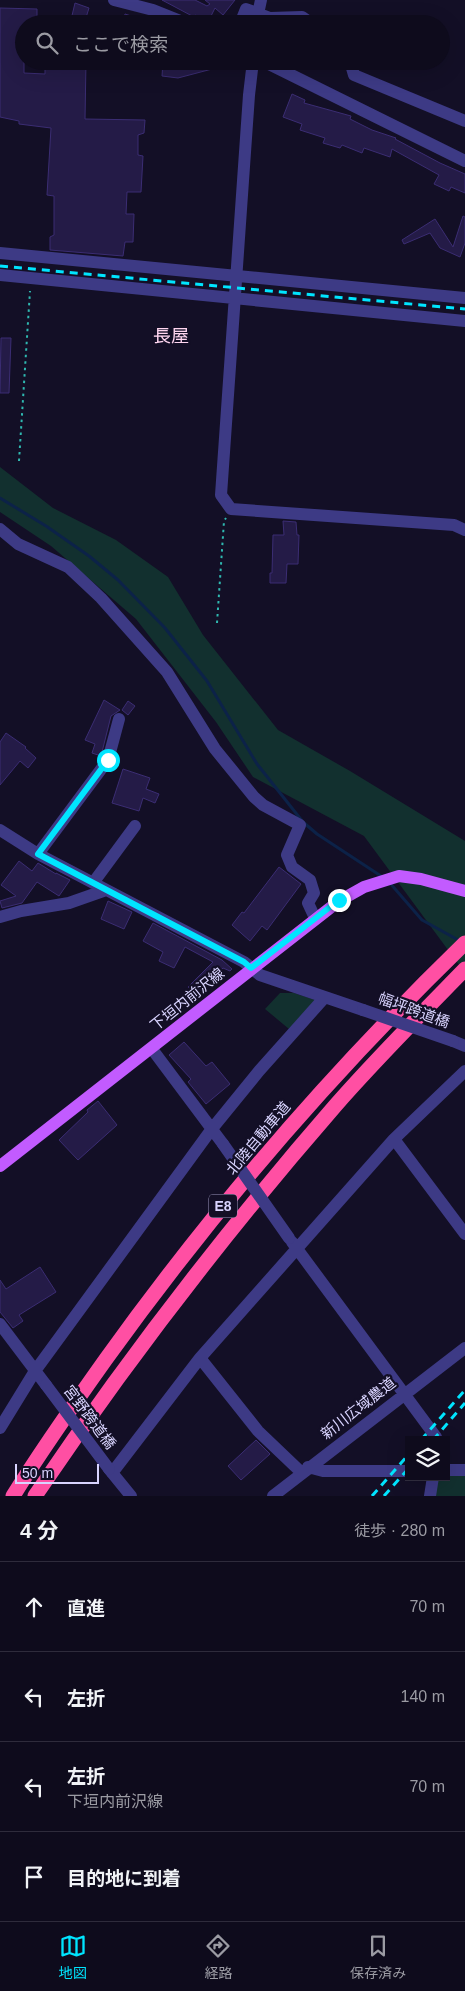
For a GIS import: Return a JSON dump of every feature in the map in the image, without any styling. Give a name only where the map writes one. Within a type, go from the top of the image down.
[{"type":"highway","name":"北陸自動車道","points":[[13,1496],[131,1324],[258,1163],[322,1090],[465,942]]},
{"type":"highway","name":"E8","points":[[35,1496],[85,1422],[144,1341],[273,1179],[349,1091],[465,969]]},
{"type":"main road","name":"下垣内前沢線","points":[[0,1166],[152,1049],[251,968],[339,900],[364,887],[399,876],[421,879],[463,890]]},
{"type":"street","points":[[114,0],[165,15]]},
{"type":"street","points":[[248,8],[261,0]]},
{"type":"street","points":[[248,8],[263,15]]},
{"type":"street","points":[[252,70],[221,495],[231,509],[454,525],[465,530]]},
{"type":"street","points":[[281,70],[465,161]]},
{"type":"street","points":[[353,70],[354,75],[465,121]]},
{"type":"street","points":[[0,253],[465,298]]},
{"type":"street","points":[[0,275],[465,321]]},
{"type":"street","points":[[0,529],[18,544],[68,567],[101,598],[167,672],[215,749],[254,797],[263,805],[300,825],[287,855],[292,867],[310,880],[314,893],[308,903],[315,918]]},
{"type":"street","points":[[38,854],[108,760],[119,719]]},
{"type":"street","points":[[93,882],[135,826]]},
{"type":"street","name":"幅坪跨道橋","points":[[0,830],[38,854],[244,962],[260,975],[459,1044]]},
{"type":"street","points":[[0,916],[69,903],[106,890]]},
{"type":"street","points":[[0,1428],[35,1372],[212,1130],[325,996]]},
{"type":"street","points":[[152,1049],[435,1436]]},
{"type":"street","points":[[111,1471],[293,1243],[394,1139],[465,1071]]},
{"type":"street","points":[[394,1139],[465,1234]]},
{"type":"street","name":"宮野跨道橋","points":[[0,1324],[131,1496]]},
{"type":"street","name":"新川広域農道","points":[[273,1496],[465,1348]]},
{"type":"street","points":[[200,1358],[258,1431],[305,1470],[405,1471]]},
{"type":"street","points":[[450,1470],[465,1470]]},
{"type":"street","points":[[430,1496],[432,1481]]},
{"type":"path","points":[[19,461],[31,278]]},
{"type":"path","points":[[217,623],[224,521],[231,509]]},
{"type":"green space","points":[[0,467],[53,508],[116,540],[168,577],[203,635],[278,730],[465,841],[465,973],[364,836],[253,777],[216,722],[136,619],[51,546],[0,512]]},
{"type":"green space","points":[[280,993],[294,993],[315,1000],[289,1029],[265,1009]]},
{"type":"green space","points":[[450,1471],[465,1472],[465,1496],[430,1496],[432,1481],[450,1481]]},
{"type":"building","points":[[162,0],[195,0],[207,6],[210,4],[205,0],[235,0],[223,15],[215,8],[212,15],[190,15]]},
{"type":"building","points":[[75,3],[89,8],[87,15],[72,15]]},
{"type":"building","points":[[0,8],[37,9],[37,15],[15,15],[15,70],[24,70],[24,73],[45,74],[45,70],[86,70],[85,119],[145,120],[144,133],[138,135],[138,155],[143,156],[141,192],[127,192],[126,214],[134,214],[133,242],[125,242],[123,256],[50,250],[50,237],[54,235],[54,196],[47,195],[51,128],[19,124],[19,121],[0,117]]},
{"type":"building","points":[[162,70],[208,70],[178,78],[162,76]]},
{"type":"building","points":[[292,94],[305,100],[304,103],[351,116],[350,119],[372,130],[396,138],[440,163],[465,174],[465,193],[451,187],[449,191],[434,184],[439,175],[392,149],[390,157],[364,148],[362,153],[342,145],[340,148],[323,143],[325,138],[300,130],[302,124],[283,117]]},
{"type":"building","points":[[463,216],[465,217],[465,243],[460,257],[440,248],[430,233],[404,244],[402,240],[435,219],[453,247]]},
{"type":"building","points":[[1,338],[11,338],[9,393],[0,393]]},
{"type":"building","points":[[283,521],[296,522],[297,535],[299,535],[298,564],[287,564],[286,583],[270,583],[273,535],[284,535]]},
{"type":"building","points":[[104,700],[120,710],[111,716],[101,756],[92,753],[95,744],[85,740]]},
{"type":"building","points":[[128,701],[135,706],[128,715],[122,710]]},
{"type":"building","points":[[6,733],[26,747],[36,758],[28,768],[20,761],[0,785],[0,742]]},
{"type":"building","points":[[123,769],[150,778],[146,789],[159,794],[155,803],[143,798],[139,811],[112,803]]},
{"type":"building","points":[[19,861],[32,871],[38,863],[70,880],[59,896],[37,882],[22,903],[2,908],[0,901],[16,896],[1,885]]},
{"type":"building","points":[[279,867],[301,884],[267,930],[262,926],[250,941],[232,925],[242,912],[244,913]]},
{"type":"building","points":[[108,901],[132,912],[124,929],[101,919]]},
{"type":"building","points":[[153,923],[222,960],[232,969],[230,971],[223,968],[196,995],[188,987],[213,962],[185,947],[174,968],[159,961],[163,952],[143,941]]},
{"type":"building","points":[[184,1042],[206,1066],[212,1062],[230,1084],[206,1104],[188,1082],[191,1079],[169,1055]]},
{"type":"building","points":[[98,1101],[117,1125],[78,1160],[59,1140]]},
{"type":"building","points":[[40,1267],[56,1292],[19,1315],[23,1321],[13,1328],[0,1312],[0,1280],[6,1289]]},
{"type":"building","points":[[256,1440],[270,1454],[241,1480],[228,1466]]},
{"type":"waterway","points":[[0,498],[46,526],[89,556],[118,580],[165,628],[207,681],[257,764],[303,822],[317,834],[384,878]]},
{"type":"waterway","points":[[389,882],[422,920],[460,941]]},
{"type":"railway","points":[[0,266],[465,309]]},
{"type":"railway","points":[[425,1436],[465,1390]]},
{"type":"railway","points":[[436,1436],[465,1403]]},
{"type":"railway","points":[[372,1496],[405,1459]]},
{"type":"railway","points":[[384,1496],[405,1472]]},
{"type":"district","name":"長屋","points":[[171,336]]},
{"type":"route","points":[[108,760],[38,854],[244,962],[251,968],[339,900]]}]
